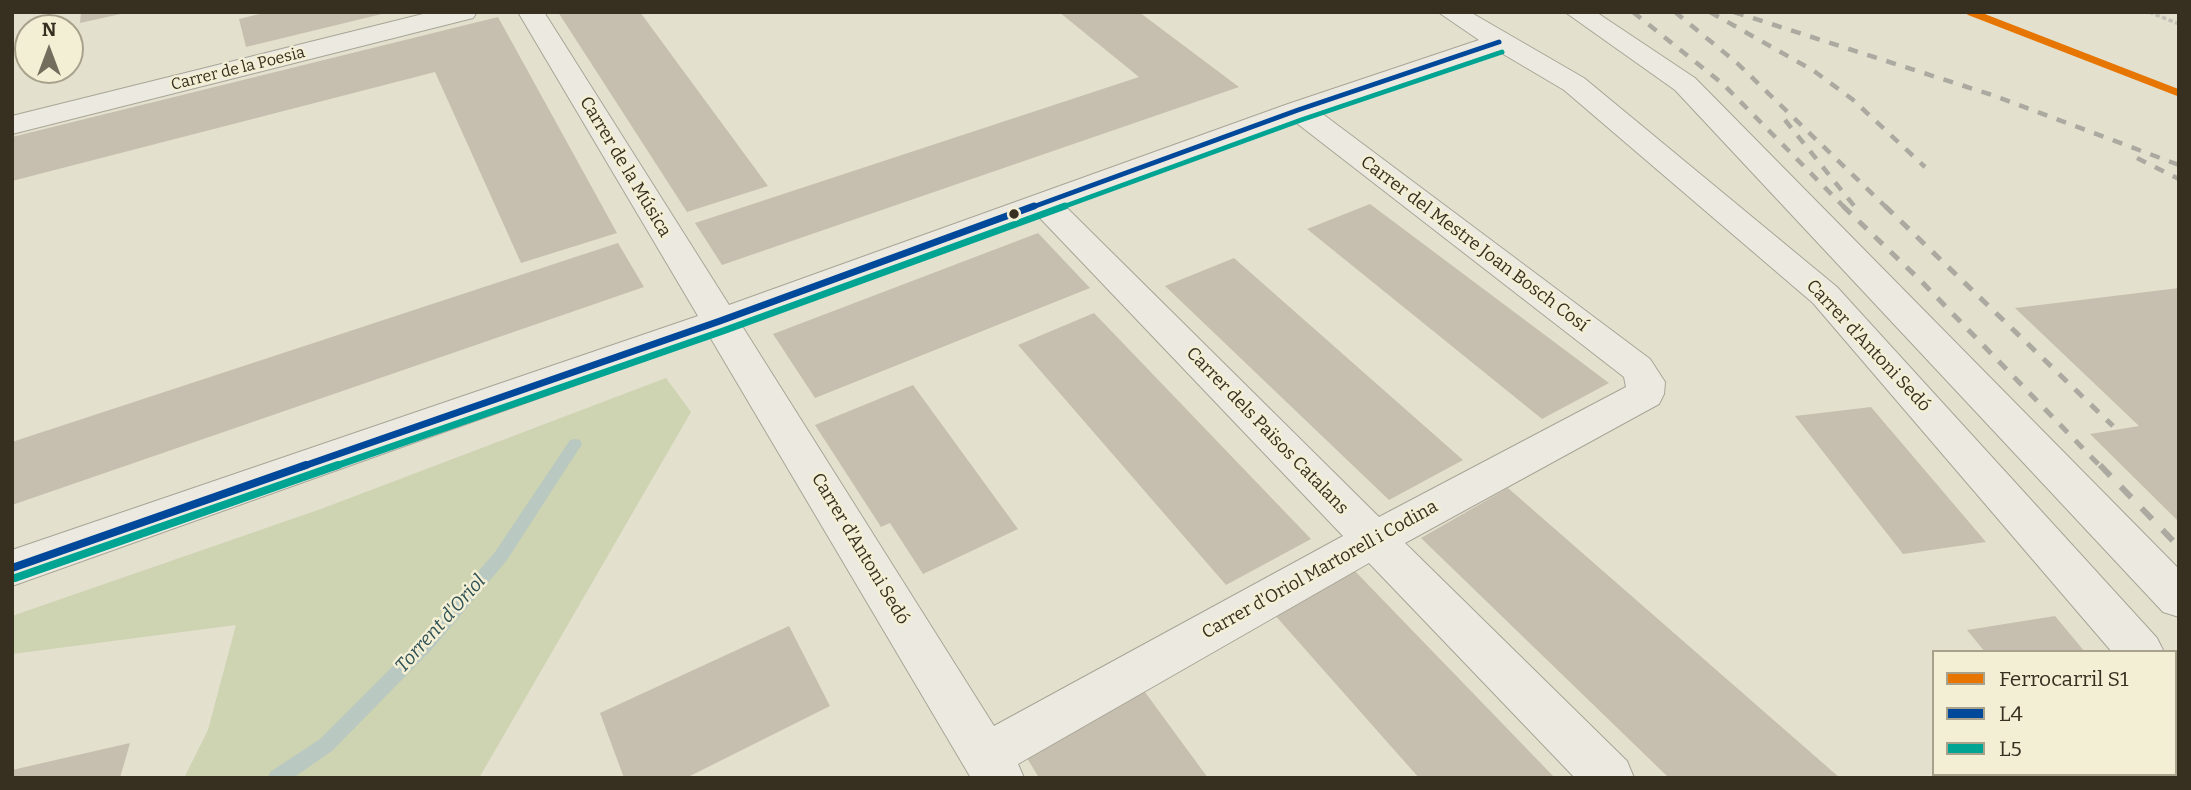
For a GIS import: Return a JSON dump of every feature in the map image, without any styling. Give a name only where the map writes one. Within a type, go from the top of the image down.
[{"type":"street","name":"Carrer de la Poesia","points":[[12,125],[464,12]]},
{"type":"street","name":"Carrer de la Música","points":[[531,12],[720,321]]},
{"type":"street","name":"Carrer d'Antoni Sedó","points":[[1451,12],[1574,84],[1825,295],[2139,650]]},
{"type":"street","points":[[1578,12],[1685,84],[2179,599]]},
{"type":"street","points":[[12,568],[720,321],[1298,110],[1499,42]]},
{"type":"street","name":"Carrer del Mestre Joan Bosch Cosí","points":[[1298,110],[1637,368],[1646,383]]},
{"type":"street","name":"Carrer dels Països Catalans","points":[[1043,203],[1609,778]]},
{"type":"street","name":"Carrer d'Antoni Sedó","points":[[720,321],[993,767]]},
{"type":"street","name":"Carrer d'Oriol Martorell i Codina","points":[[993,767],[1373,540],[1645,394],[1646,383]]},
{"type":"path","points":[[2149,12],[2179,24]]},
{"type":"green space","points":[[666,378],[691,412],[479,778],[184,778],[208,730],[236,625],[12,654],[12,616],[321,509]]},
{"type":"building","points":[[125,12],[84,22],[84,14],[81,14]]},
{"type":"building","points":[[268,12],[386,13],[246,47],[239,19]]},
{"type":"building","points":[[558,12],[640,12],[768,186],[687,212]]},
{"type":"building","points":[[1059,12],[1139,12],[1239,87],[722,265],[695,223],[1139,77]]},
{"type":"building","points":[[498,17],[617,233],[521,263],[435,72],[12,181],[12,137]]},
{"type":"building","points":[[1370,204],[1609,383],[1542,419],[1307,229]]},
{"type":"building","points":[[1038,233],[1090,288],[815,398],[773,334]]},
{"type":"building","points":[[618,243],[644,287],[12,505],[12,442]]},
{"type":"building","points":[[1234,258],[1463,460],[1389,500],[1165,286]]},
{"type":"building","points":[[2179,288],[2179,522],[2090,434],[2139,426],[2015,308]]},
{"type":"building","points":[[1094,313],[1311,539],[1226,585],[1018,345]]},
{"type":"building","points":[[913,385],[1018,529],[923,574],[890,523],[881,527],[815,425]]},
{"type":"building","points":[[1871,407],[1986,542],[1903,554],[1795,416]]},
{"type":"building","points":[[1508,488],[1840,778],[1669,778],[1421,538]]},
{"type":"building","points":[[1353,569],[1555,778],[1419,778],[1273,613]]},
{"type":"building","points":[[2055,616],[2083,650],[1983,650],[1967,630]]},
{"type":"building","points":[[789,626],[830,706],[686,778],[624,778],[600,713]]},
{"type":"building","points":[[1142,688],[1208,778],[1039,778],[1024,753]]},
{"type":"building","points":[[130,743],[120,778],[12,778],[12,770]]},
{"type":"building","points":[[2177,759],[2179,761],[2179,778],[2084,776],[2177,776]]},
{"type":"waterway","name":"Torrent d'Oriol","points":[[277,778],[326,745],[427,643],[501,556],[575,444]]},
{"type":"railway","points":[[1633,12],[1723,84],[1844,207]]},
{"type":"railway","points":[[1675,12],[1737,63],[1887,208]]},
{"type":"railway","points":[[1710,12],[1814,71],[1852,99],[1925,167]]},
{"type":"railway","points":[[1734,12],[1992,95],[2179,165]]},
{"type":"railway","points":[[1785,120],[1855,207]]},
{"type":"railway","points":[[2137,158],[2179,179]]},
{"type":"railway","points":[[1885,206],[2113,426]]},
{"type":"railway","points":[[1844,207],[1922,282],[2101,467]]},
{"type":"railway","points":[[2100,465],[2179,547]]},
{"type":"rail line","name":"S1","points":[[1970,12],[2179,93]]},
{"type":"transit line","name":"L4","points":[[12,568],[720,321],[1298,110],[1499,42]]},
{"type":"transit line","name":"L5","points":[[15,578],[723,331],[1301,120],[1502,52]]}]
